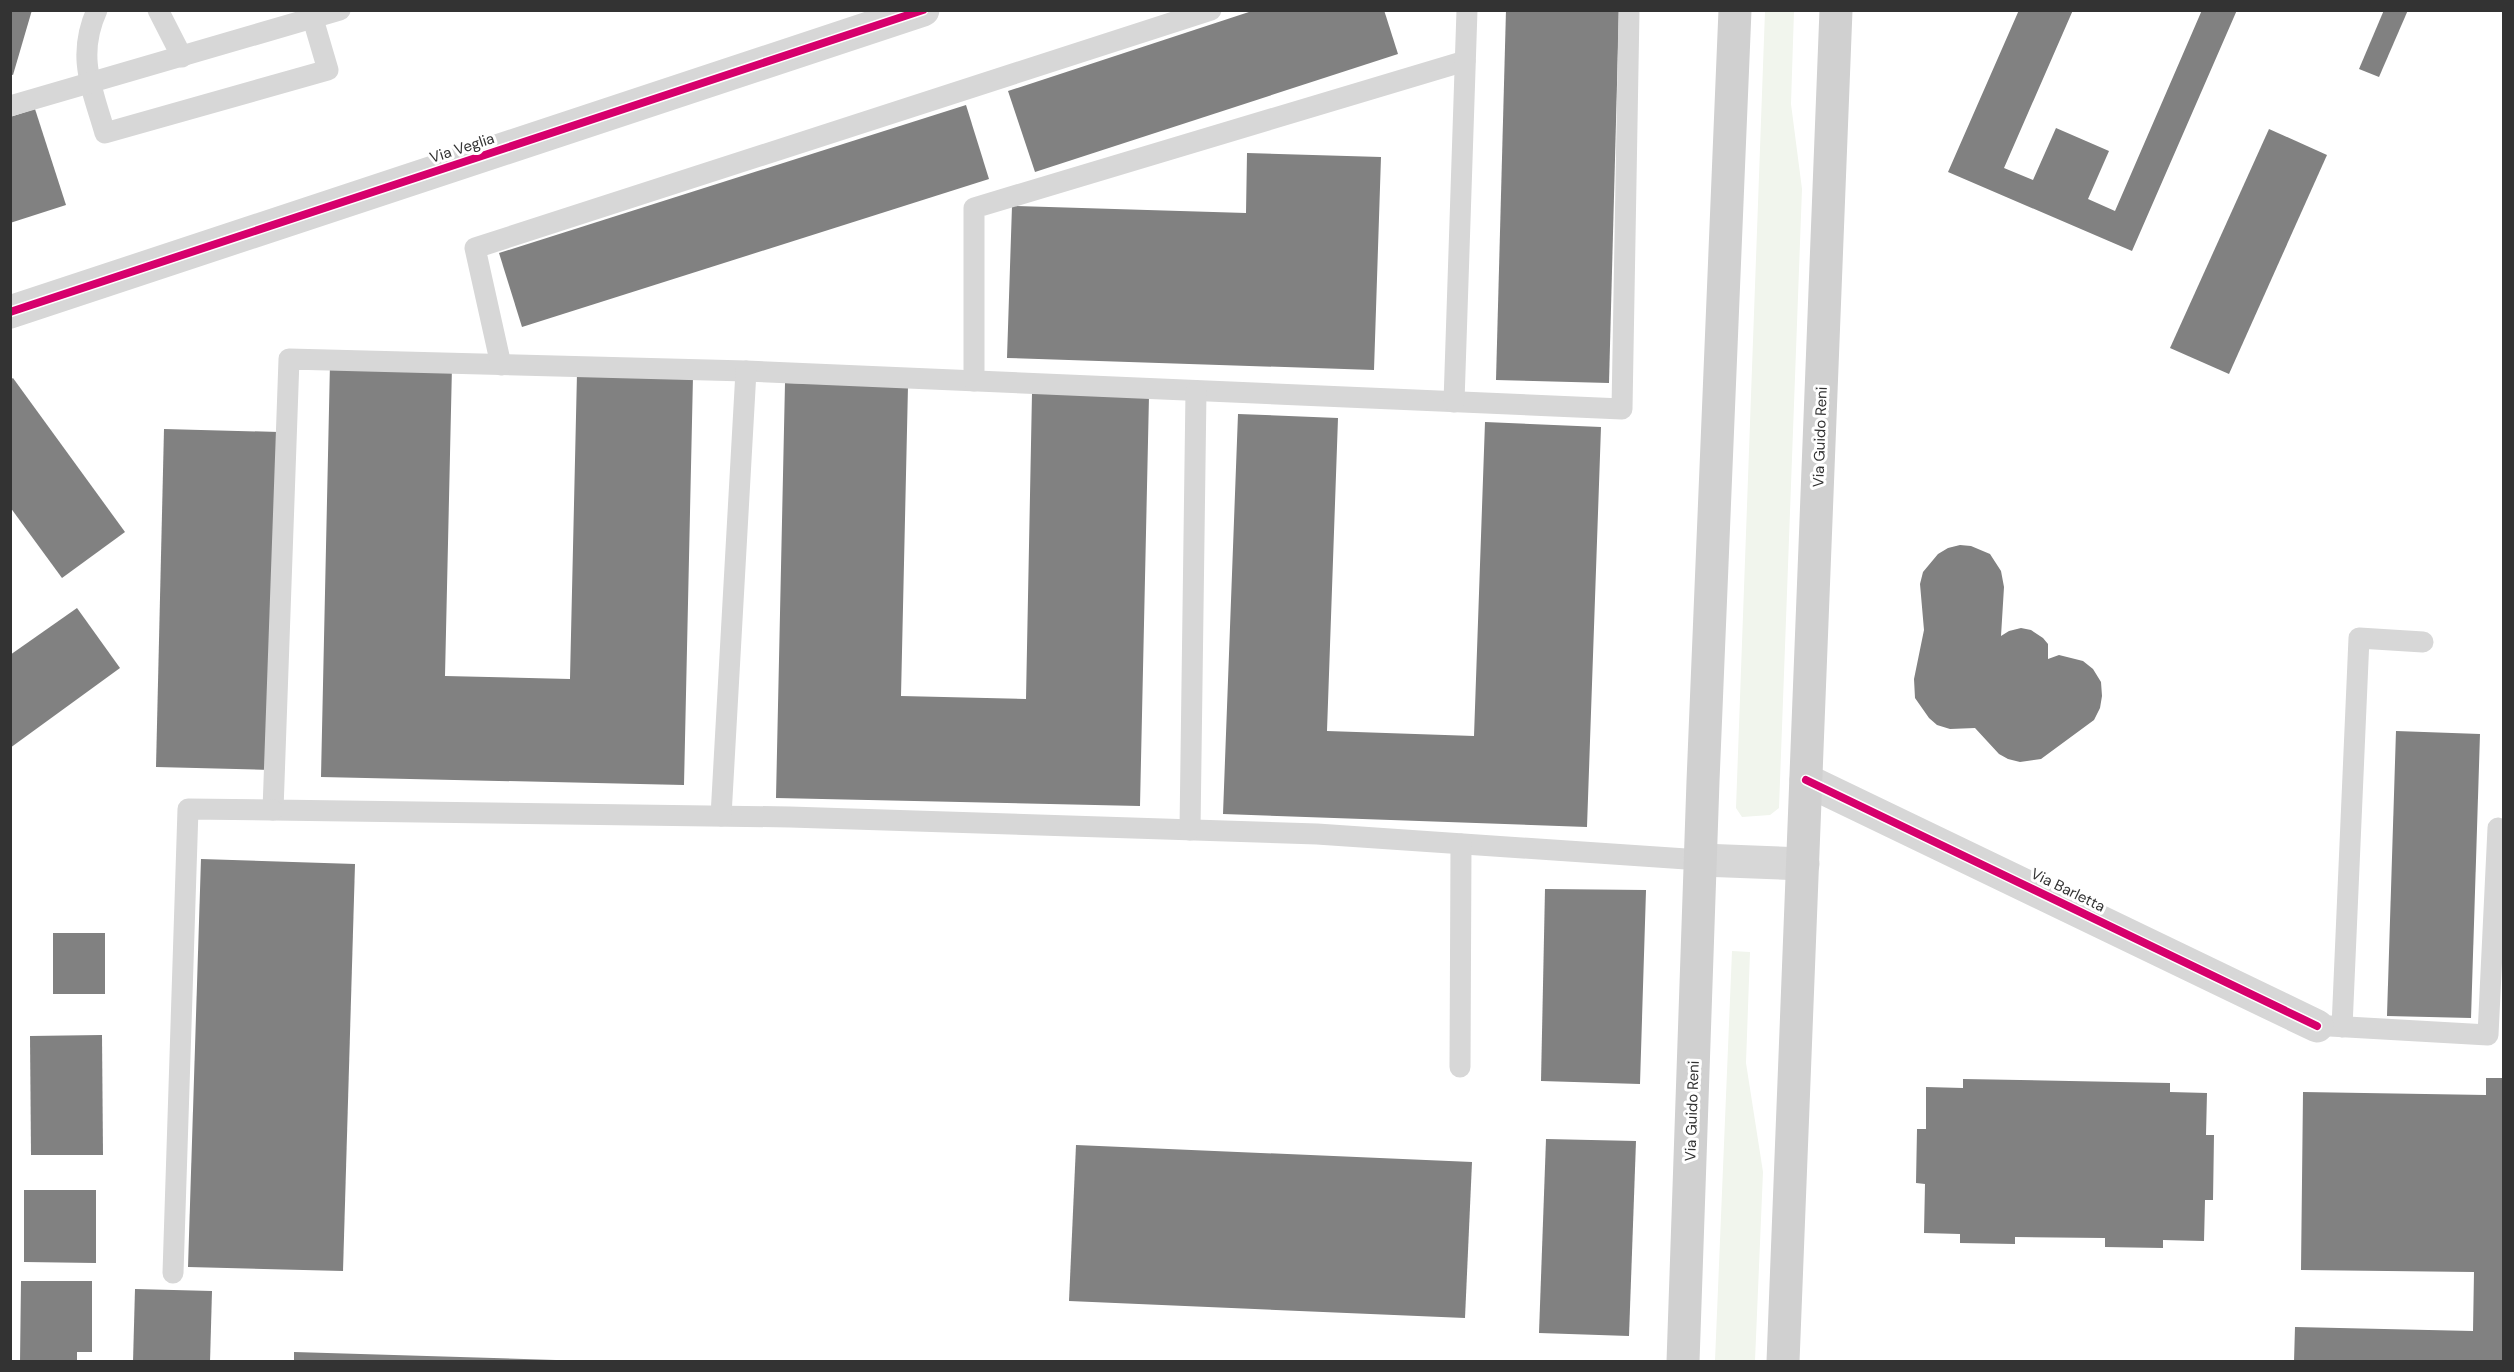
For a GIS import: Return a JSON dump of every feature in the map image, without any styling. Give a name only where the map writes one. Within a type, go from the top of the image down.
[{"type":"main road","name":"Via Guido Reni","points":[[1683,1362],[1735,10]]},
{"type":"main road","name":"Via Guido Reni","points":[[1786,1360],[1836,10]]},
{"type":"street","name":"Via Veglia","points":[[10,312],[923,10]]},
{"type":"street","name":"Via Barletta","points":[[1806,780],[2329,1026]]},
{"type":"street","points":[[1701,860],[1803,864]]},
{"type":"lane","points":[[97,10],[88,29],[85,54],[105,133],[328,70],[313,18]]},
{"type":"lane","points":[[158,10],[182,57]]},
{"type":"lane","points":[[10,106],[340,10]]},
{"type":"lane","points":[[501,365],[475,248],[1211,10]]},
{"type":"lane","points":[[1454,402],[1467,10]]},
{"type":"lane","points":[[273,810],[289,359],[746,371],[1622,410],[1629,10]]},
{"type":"lane","points":[[974,381],[974,208],[1465,61]]},
{"type":"lane","points":[[721,816],[746,371]]},
{"type":"lane","points":[[1190,830],[1196,391]]},
{"type":"lane","points":[[2329,1026],[2359,638],[2423,642]]},
{"type":"lane","points":[[173,1273],[188,809],[721,816],[1317,834],[1701,860]]},
{"type":"lane","name":"Via Barletta","points":[[2329,1026],[2488,1035],[2498,828]]},
{"type":"lane","points":[[1460,1067],[1461,844]]},
{"type":"shaded area","points":[[1765,11],[1794,11],[1791,104],[1802,189],[1779,808],[1770,815],[1742,817],[1736,808]]},
{"type":"shaded area","points":[[1732,951],[1750,952],[1746,1063],[1763,1172],[1755,1361],[1715,1361]]},
{"type":"building","points":[[10,10],[32,10],[13,75],[10,74]]},
{"type":"building","points":[[1255,10],[1384,10],[1398,54],[1035,172],[1008,91]]},
{"type":"building","points":[[1506,10],[1619,10],[1609,383],[1496,380]]},
{"type":"building","points":[[2019,10],[2073,10],[2004,168],[2033,180],[2056,128],[2109,151],[2088,199],[2115,211],[2202,10],[2237,10],[2132,251],[1948,172]]},
{"type":"building","points":[[2384,10],[2408,10],[2379,77],[2359,69]]},
{"type":"building","points":[[966,105],[989,179],[522,327],[499,253]]},
{"type":"building","points":[[35,109],[66,205],[10,223],[10,117]]},
{"type":"building","points":[[2269,129],[2327,155],[2229,374],[2170,348]]},
{"type":"building","points":[[1247,153],[1381,157],[1374,370],[1007,358],[1012,206],[1246,213]]},
{"type":"building","points":[[330,363],[452,366],[445,676],[570,679],[577,373],[693,376],[684,785],[321,777]]},
{"type":"building","points":[[13,378],[125,532],[62,578],[10,507],[10,380]]},
{"type":"building","points":[[785,383],[908,386],[901,696],[1026,699],[1032,393],[1149,396],[1140,806],[776,798]]},
{"type":"building","points":[[1238,414],[1338,418],[1327,731],[1474,736],[1485,422],[1601,427],[1587,827],[1223,814]]},
{"type":"building","points":[[164,429],[279,432],[271,770],[156,767]]},
{"type":"building","points":[[1960,545],[1971,546],[1990,554],[2001,571],[2004,587],[2001,636],[2021,628],[2031,630],[2048,644],[2048,659],[2059,655],[2083,661],[2093,669],[2101,682],[2100,708],[2094,720],[2041,759],[2020,762],[2008,759],[1999,754],[1975,728],[1950,729],[1937,725],[1915,698],[1914,679],[1924,630],[1920,584],[1923,572],[1938,554]]},
{"type":"building","points":[[77,608],[120,668],[10,748],[10,655]]},
{"type":"building","points":[[2396,731],[2480,734],[2471,1018],[2387,1016]]},
{"type":"building","points":[[201,859],[355,864],[343,1271],[188,1267]]},
{"type":"building","points":[[1545,889],[1646,890],[1640,1084],[1541,1081]]},
{"type":"building","points":[[53,933],[105,933],[105,994],[53,994]]},
{"type":"building","points":[[102,1035],[103,1155],[31,1155],[30,1036]]},
{"type":"building","points":[[2486,1078],[2504,1078],[2504,1362],[2294,1362],[2295,1327],[2473,1331],[2474,1272],[2301,1270],[2303,1092],[2486,1095]]},
{"type":"building","points":[[1963,1079],[2170,1083],[2170,1092],[2207,1093],[2206,1135],[2214,1135],[2213,1200],[2205,1200],[2204,1241],[2163,1240],[2163,1248],[2105,1247],[2105,1238],[2015,1237],[2015,1244],[1960,1243],[1960,1234],[1924,1233],[1925,1184],[1916,1183],[1917,1129],[1926,1129],[1926,1087],[1963,1088]]},
{"type":"building","points":[[1546,1139],[1636,1141],[1629,1336],[1539,1333]]},
{"type":"building","points":[[1076,1145],[1472,1162],[1465,1318],[1069,1301]]},
{"type":"building","points":[[24,1190],[96,1190],[96,1263],[24,1262]]},
{"type":"building","points":[[21,1281],[92,1281],[92,1352],[77,1352],[77,1362],[20,1362]]},
{"type":"building","points":[[135,1289],[212,1291],[210,1362],[133,1362]]},
{"type":"building","points":[[294,1352],[556,1360],[556,1362],[294,1362]]},
{"type":"cycle path","points":[[10,312],[923,10]]},
{"type":"cycle path","points":[[1806,780],[2317,1026]]}]
